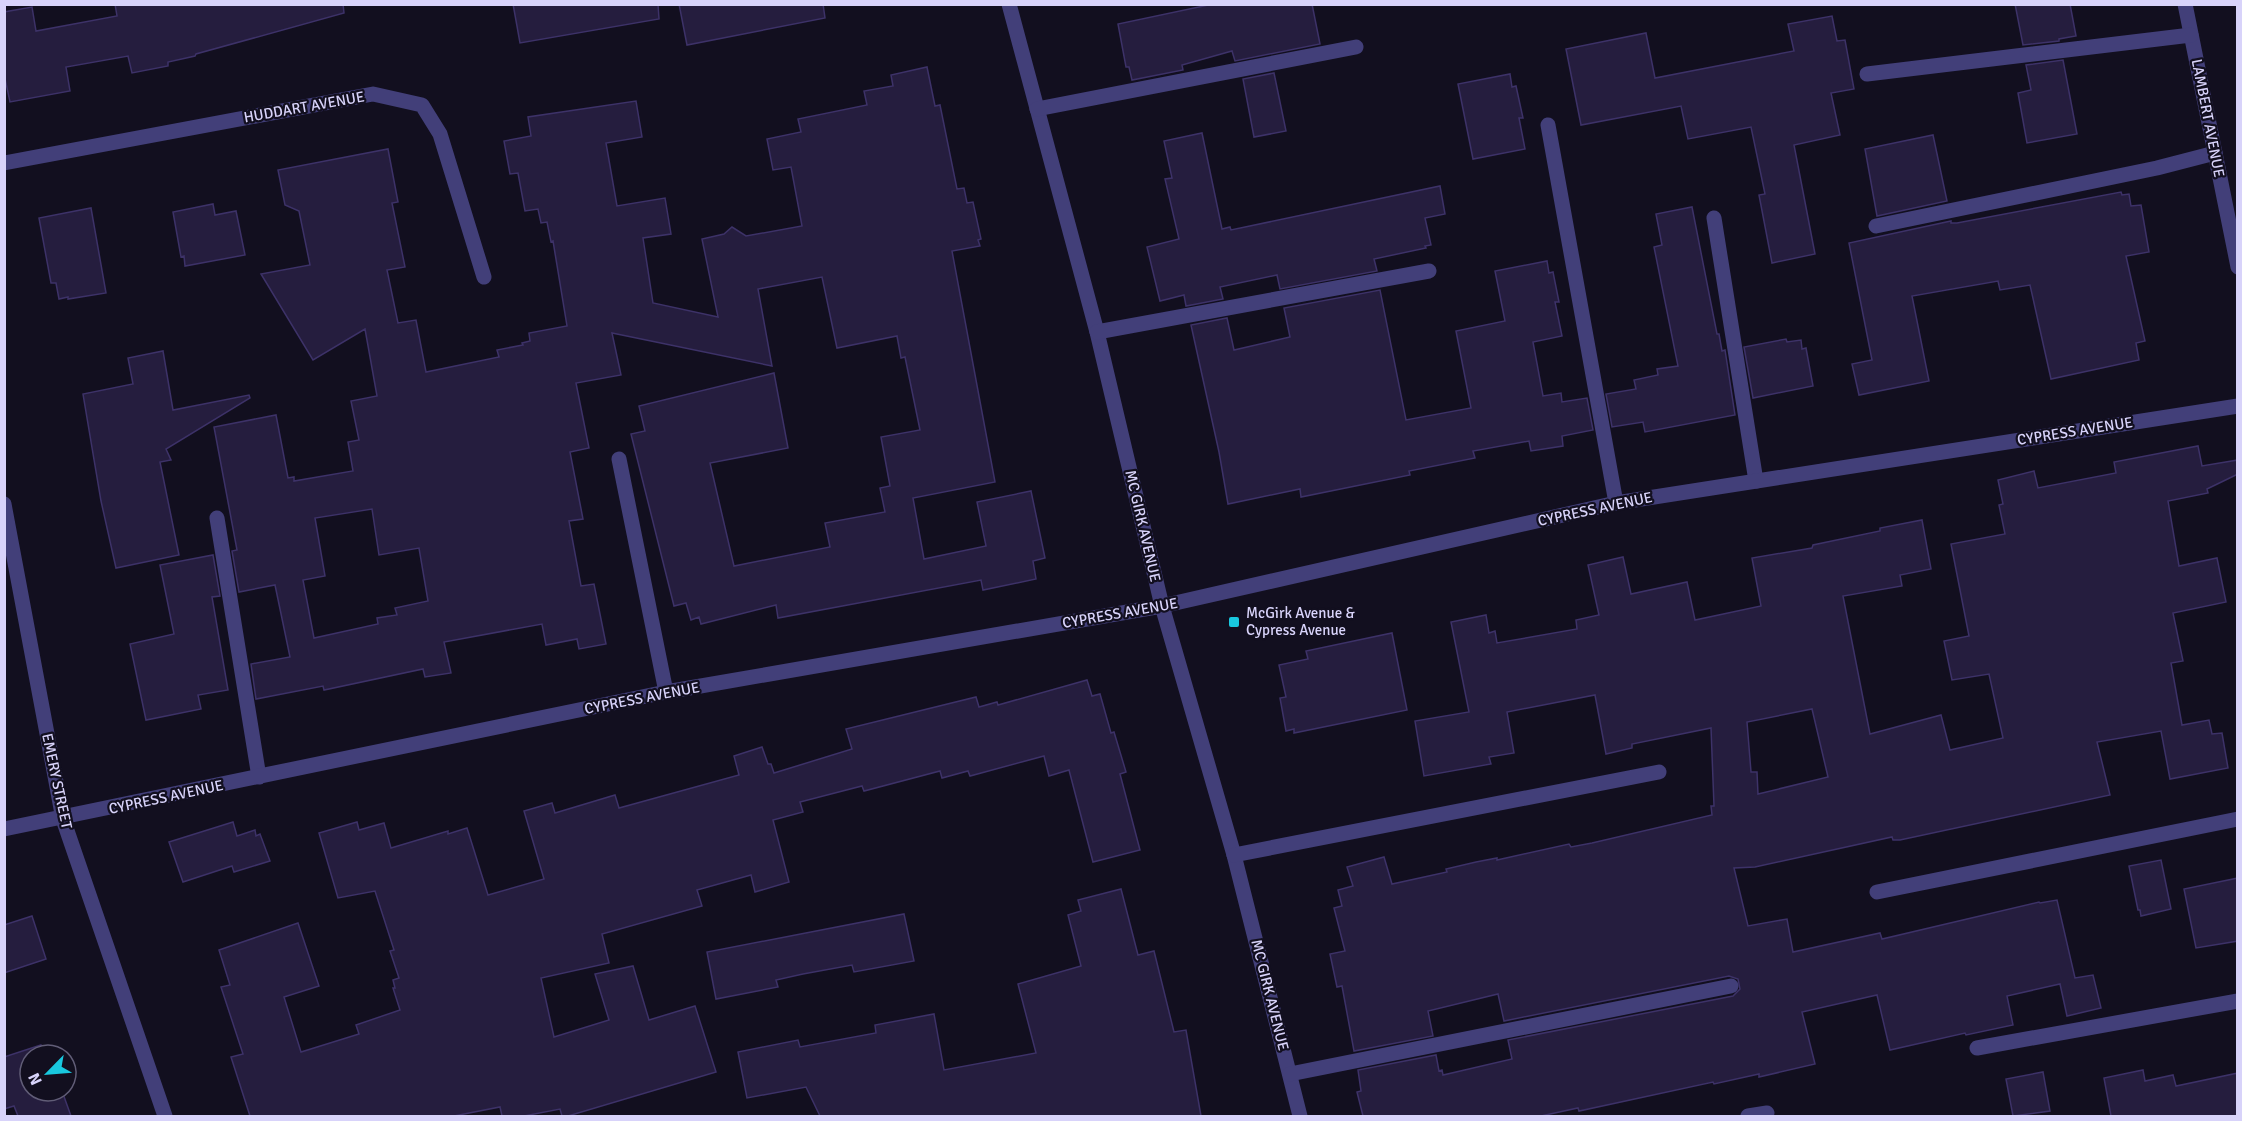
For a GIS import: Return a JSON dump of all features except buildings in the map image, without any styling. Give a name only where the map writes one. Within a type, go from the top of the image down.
[{"type":"street","name":"MC GIRK AVENUE","points":[[1009,4],[1097,332],[1162,606],[1234,855],[1300,1116]]},
{"type":"street","name":"LAMBERT AVENUE","points":[[2185,4],[2238,267]]},
{"type":"street","points":[[1867,74],[2192,35]]},
{"type":"street","points":[[1037,109],[1356,47]]},
{"type":"street","name":"HUDDART AVENUE","points":[[4,163],[373,94],[422,105],[440,134],[484,277]]},
{"type":"street","points":[[1548,125],[1616,502]]},
{"type":"street","points":[[1876,226],[2157,168],[2215,153]]},
{"type":"street","points":[[1714,218],[1756,481]]},
{"type":"street","points":[[1097,332],[1429,271]]},
{"type":"street","name":"CYPRESS AVENUE","points":[[4,829],[63,819],[666,692],[1162,606],[1616,502],[2238,406]]},
{"type":"street","points":[[618,459],[666,692]]},
{"type":"street","name":"EMERY STREET","points":[[4,504],[63,819],[165,1116]]},
{"type":"street","points":[[217,518],[259,777]]},
{"type":"street","points":[[1234,855],[1659,772]]},
{"type":"street","points":[[1877,892],[2238,819]]},
{"type":"street","points":[[1290,1074],[1731,986]]},
{"type":"street","points":[[1977,1048],[2238,1001]]},
{"type":"street","points":[[1748,1116],[1767,1113]]},
{"type":"place","name":"McGirk Avenue & Cypress Avenue","points":[[1234,622]]}]
